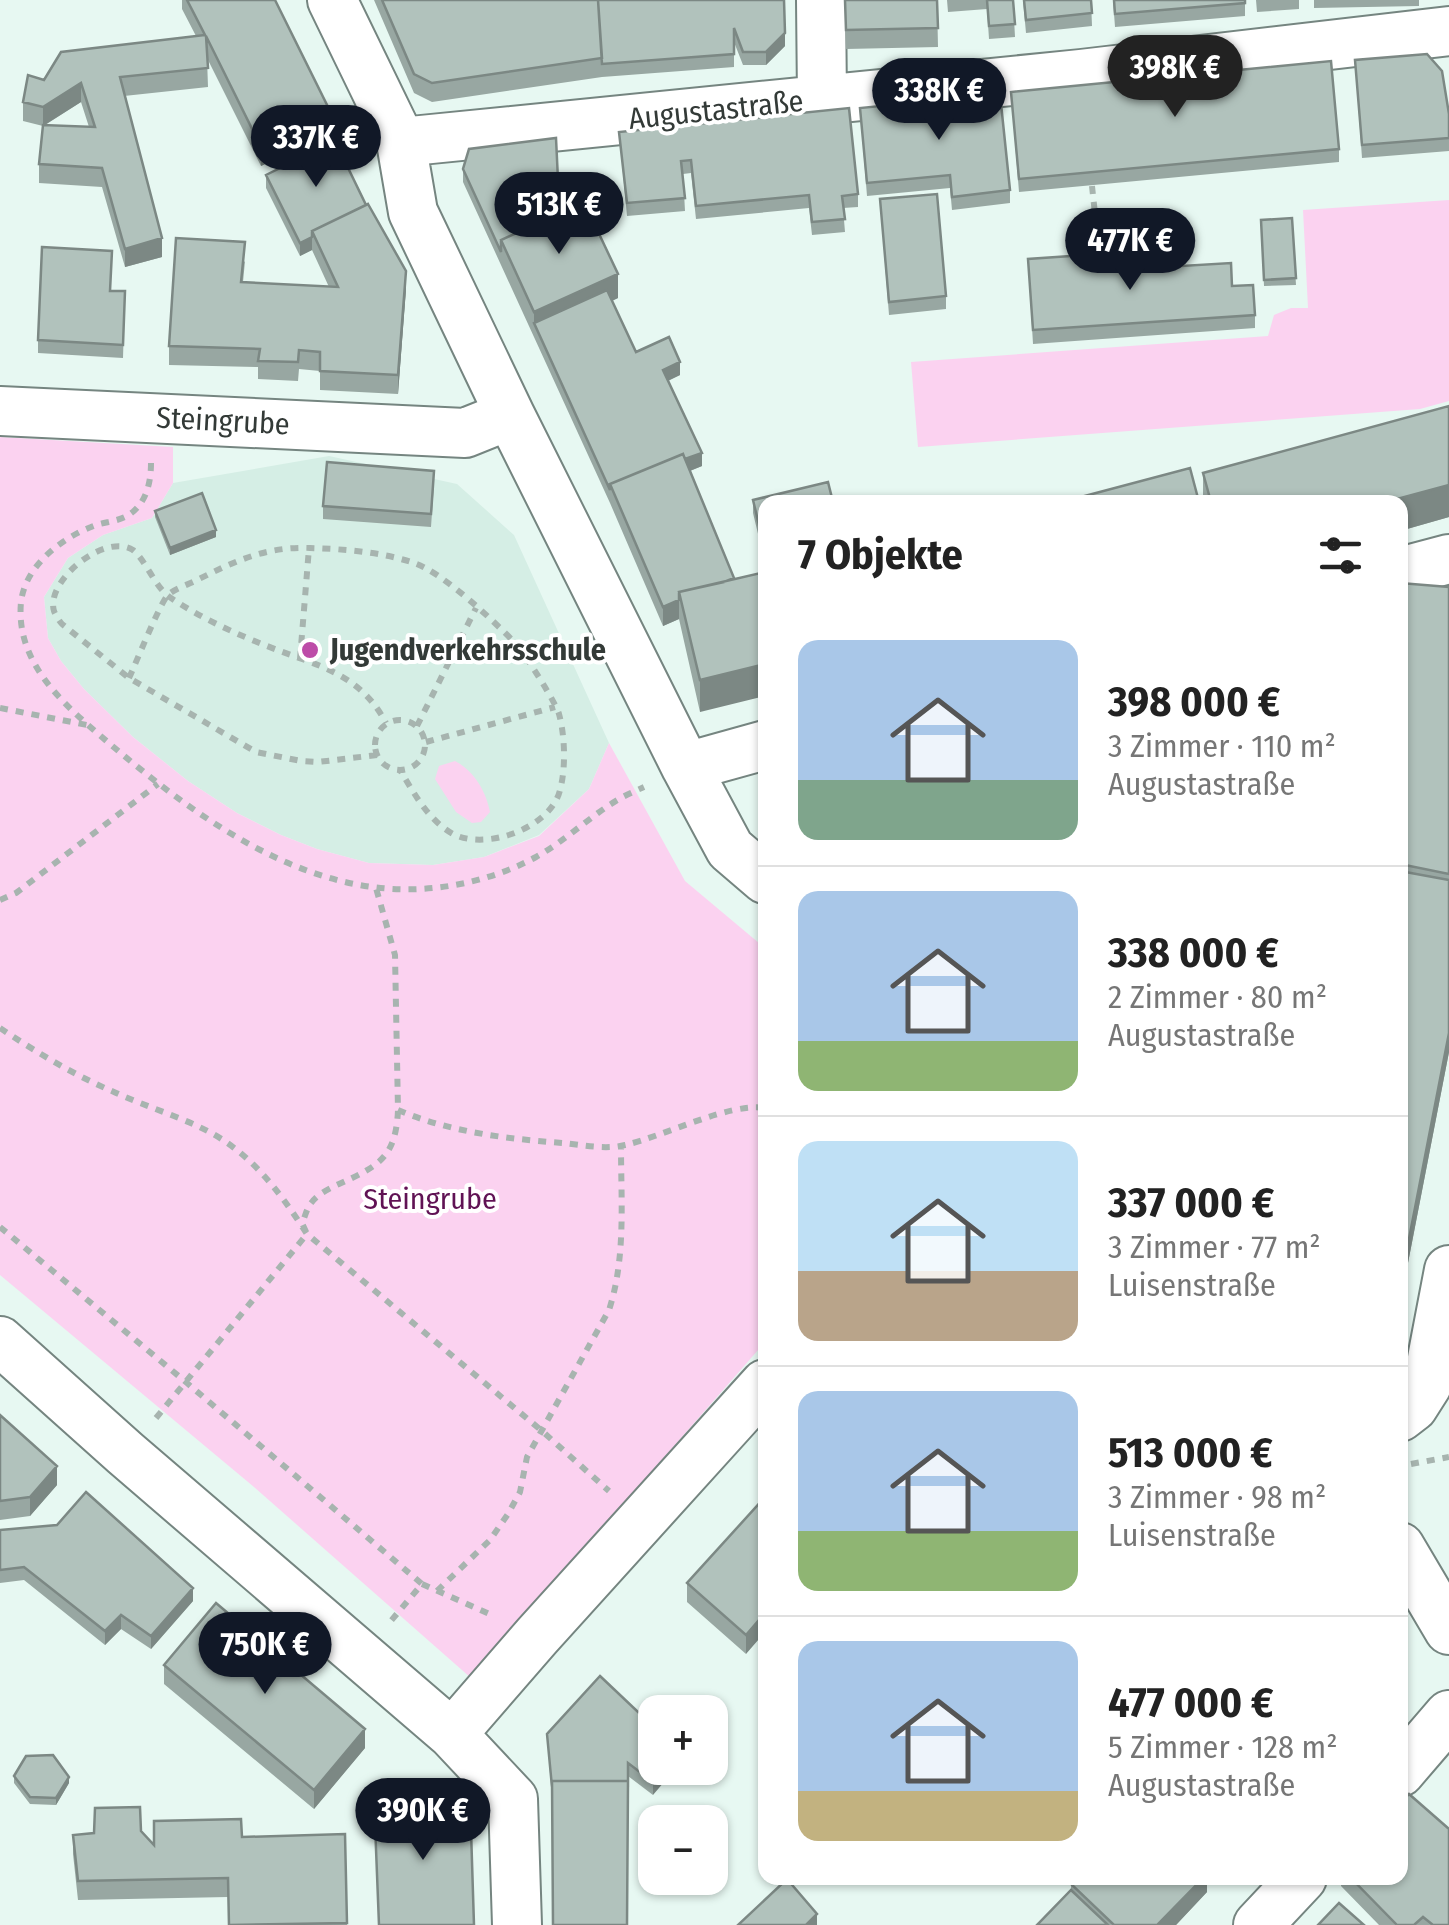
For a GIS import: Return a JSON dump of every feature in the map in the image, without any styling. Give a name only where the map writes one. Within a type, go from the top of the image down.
[{"type":"street","points":[[332,0],[401,142],[412,212],[510,416],[730,849],[758,873]]},
{"type":"street","points":[[821,0],[822,99]]},
{"type":"street","name":"Augustastraße","points":[[401,142],[1081,74],[1449,31]]},
{"type":"street","name":"Steingrube","points":[[0,411],[465,433],[510,416]]},
{"type":"street","points":[[1408,570],[1449,558]]},
{"type":"street","points":[[686,767],[758,747]]},
{"type":"street","points":[[1408,1411],[1427,1384],[1449,1270]]},
{"type":"street","points":[[0,1340],[125,1453],[452,1734],[513,1799],[518,1925]]},
{"type":"street","points":[[452,1734],[758,1392]]},
{"type":"street","points":[[1408,1558],[1443,1605]]},
{"type":"street","points":[[1408,1763],[1449,1715]]},
{"type":"street","points":[[1258,1925],[1295,1885]]},
{"type":"path","points":[[1092,186],[1099,251]]},
{"type":"path","points":[[152,418],[151,482],[138,506],[126,516],[72,535],[47,554],[32,574],[21,600],[23,631],[33,662],[62,701],[158,784],[219,828],[262,851],[341,881],[418,890],[449,886],[476,881],[535,858],[614,802],[686,767]]},
{"type":"path","points":[[376,755],[301,762],[256,752],[129,678],[62,624],[54,612],[53,601],[59,586],[79,562],[107,546],[133,550],[167,596],[227,630],[330,668],[370,700],[386,723]]},
{"type":"path","points":[[300,659],[310,548]]},
{"type":"path","points":[[129,678],[167,596],[254,554],[310,548],[387,554],[416,564],[442,580],[517,646],[556,707],[562,741],[556,803],[530,826],[509,834],[473,840],[450,832],[415,796],[400,770]]},
{"type":"path","points":[[417,726],[476,608]]},
{"type":"path","points":[[426,742],[556,707]]},
{"type":"path","points":[[0,708],[88,725]]},
{"type":"path","points":[[402,719],[417,726],[426,742],[425,752],[412,768],[387,767],[376,755],[376,737],[386,723],[402,719]]},
{"type":"path","points":[[0,900],[16,894],[158,784]]},
{"type":"path","points":[[307,1234],[302,1223],[311,1202],[328,1189],[370,1170],[390,1150],[397,1132],[395,955],[376,888]]},
{"type":"path","points":[[0,1028],[45,1058],[109,1091],[225,1141],[283,1197],[307,1234],[542,1430],[642,1520]]},
{"type":"path","points":[[398,1110],[442,1126],[554,1143],[620,1147],[730,1110],[758,1106]]},
{"type":"path","points":[[437,1591],[490,1540],[508,1514],[520,1492],[527,1457],[597,1334],[615,1290],[621,1237],[620,1147]]},
{"type":"path","points":[[0,1228],[422,1584],[537,1636]]},
{"type":"path","points":[[125,1453],[307,1234]]},
{"type":"path","points":[[1408,1465],[1449,1458]]},
{"type":"path","points":[[360,1656],[422,1584]]},
{"type":"shaded area","name":"Jugendverkehrsschule","points":[[329,456],[457,484],[514,535],[609,743],[589,789],[539,835],[484,857],[433,865],[369,863],[281,835],[237,813],[188,781],[133,737],[84,689],[48,638],[44,597],[68,558],[103,535],[152,518],[173,483]]},
{"type":"green space","points":[[1449,200],[1449,401],[1420,409],[918,447],[911,362],[1268,336],[1274,315],[1291,308],[1308,308],[1303,210]]},
{"type":"green space","name":"Steingrube","points":[[0,437],[173,447],[173,483],[152,518],[103,535],[68,558],[44,597],[48,638],[61,661],[133,737],[188,781],[237,813],[281,835],[369,863],[433,865],[484,857],[539,836],[589,789],[609,743],[685,881],[758,942],[758,1350],[471,1678],[254,1487],[0,1275]]},
{"type":"green space","points":[[455,761],[473,776],[486,797],[490,812],[481,822],[472,823],[456,812],[435,779],[439,766]]},
{"type":"building","points":[[187,0],[275,0],[331,113],[261,147],[206,36],[208,68],[120,77],[162,238],[125,249],[102,168],[39,164],[43,125],[95,127],[81,83],[43,107],[23,102],[28,75],[44,80],[61,52],[205,35]]},
{"type":"building","points":[[382,0],[598,0],[602,58],[432,83],[414,74]]},
{"type":"building","points":[[598,0],[784,0],[785,33],[766,52],[743,52],[734,28],[734,54],[602,64]]},
{"type":"building","points":[[845,0],[937,0],[938,28],[846,30]]},
{"type":"building","points":[[987,0],[1013,0],[1015,24],[989,26]]},
{"type":"building","points":[[1024,0],[1091,0],[1092,13],[1026,20]]},
{"type":"building","points":[[1114,0],[1245,0],[1245,3],[1115,14]]},
{"type":"building","points":[[1427,54],[1442,71],[1449,138],[1362,145],[1355,60]]},
{"type":"building","points":[[1331,61],[1339,149],[1019,179],[1011,92]]},
{"type":"building","points":[[1000,94],[1010,190],[952,197],[950,175],[867,183],[860,108]]},
{"type":"building","points":[[849,108],[858,194],[842,196],[845,219],[812,222],[809,195],[696,206],[691,160],[681,161],[685,198],[627,203],[619,132]]},
{"type":"building","points":[[556,138],[558,180],[569,209],[501,240],[501,252],[463,169],[469,149]]},
{"type":"building","points":[[335,141],[366,205],[312,231],[312,237],[300,243],[266,175]]},
{"type":"building","points":[[937,194],[946,296],[889,302],[880,199]]},
{"type":"building","points":[[584,202],[618,274],[534,312],[501,240]]},
{"type":"building","points":[[368,204],[406,271],[398,375],[320,371],[320,352],[299,350],[298,362],[258,361],[260,349],[169,346],[176,238],[245,242],[241,282],[338,287],[312,231]]},
{"type":"building","points":[[1292,218],[1296,278],[1264,280],[1261,220]]},
{"type":"building","points":[[42,247],[112,251],[110,291],[125,291],[123,345],[38,340]]},
{"type":"building","points":[[1114,253],[1115,270],[1231,263],[1232,286],[1253,285],[1255,315],[1033,330],[1028,259]]},
{"type":"building","points":[[607,290],[636,352],[669,337],[680,362],[663,370],[702,453],[685,459],[683,454],[610,484],[610,490],[534,323]]},
{"type":"building","points":[[1449,406],[1449,485],[1408,496],[1209,495],[1203,473]]},
{"type":"building","points":[[683,454],[734,578],[679,592],[679,600],[663,607],[610,484]]},
{"type":"building","points":[[327,462],[434,471],[431,514],[323,506]]},
{"type":"building","points":[[1190,468],[1197,495],[1088,495]]},
{"type":"building","points":[[828,482],[831,495],[774,495]]},
{"type":"building","points":[[202,493],[216,530],[170,548],[155,511]]},
{"type":"building","points":[[758,574],[758,666],[700,680],[679,592]]},
{"type":"building","points":[[1408,584],[1449,587],[1449,874],[1408,866]]},
{"type":"building","points":[[1408,872],[1449,880],[1449,1033],[1408,1244]]},
{"type":"building","points":[[0,1415],[57,1466],[30,1497],[0,1501]]},
{"type":"building","points":[[86,1492],[193,1588],[151,1636],[121,1615],[105,1631],[24,1567],[0,1570],[0,1530],[57,1525]]},
{"type":"building","points":[[758,1505],[758,1621],[746,1635],[687,1583]]},
{"type":"building","points":[[216,1603],[365,1729],[314,1790],[164,1665]]},
{"type":"building","points":[[600,1676],[638,1712],[638,1771],[628,1763],[628,1781],[552,1781],[552,1787],[547,1734]]},
{"type":"building","points":[[53,1755],[69,1777],[56,1798],[30,1797],[14,1776],[26,1756]]},
{"type":"building","points":[[552,1781],[628,1781],[627,1925],[553,1925]]},
{"type":"building","points":[[1408,1795],[1449,1829],[1449,1925],[1433,1925],[1423,1917],[1414,1925],[1397,1925],[1358,1885],[1408,1885]]},
{"type":"building","points":[[374,1798],[444,1798],[471,1830],[474,1925],[379,1925]]},
{"type":"building","points":[[140,1807],[141,1831],[154,1845],[154,1821],[241,1819],[242,1837],[345,1834],[347,1923],[229,1925],[228,1878],[78,1881],[73,1835],[94,1833],[95,1808]]},
{"type":"building","points":[[781,1885],[792,1885],[817,1914],[806,1925],[738,1925]]},
{"type":"building","points":[[1072,1885],[1196,1885],[1157,1925],[1114,1925]]},
{"type":"building","points":[[1071,1890],[1108,1925],[1037,1925]]},
{"type":"building","points":[[1339,1903],[1364,1925],[1318,1925]]},
{"type":"place","name":"Jugendverkehrsschule","points":[[310,650]]}]
